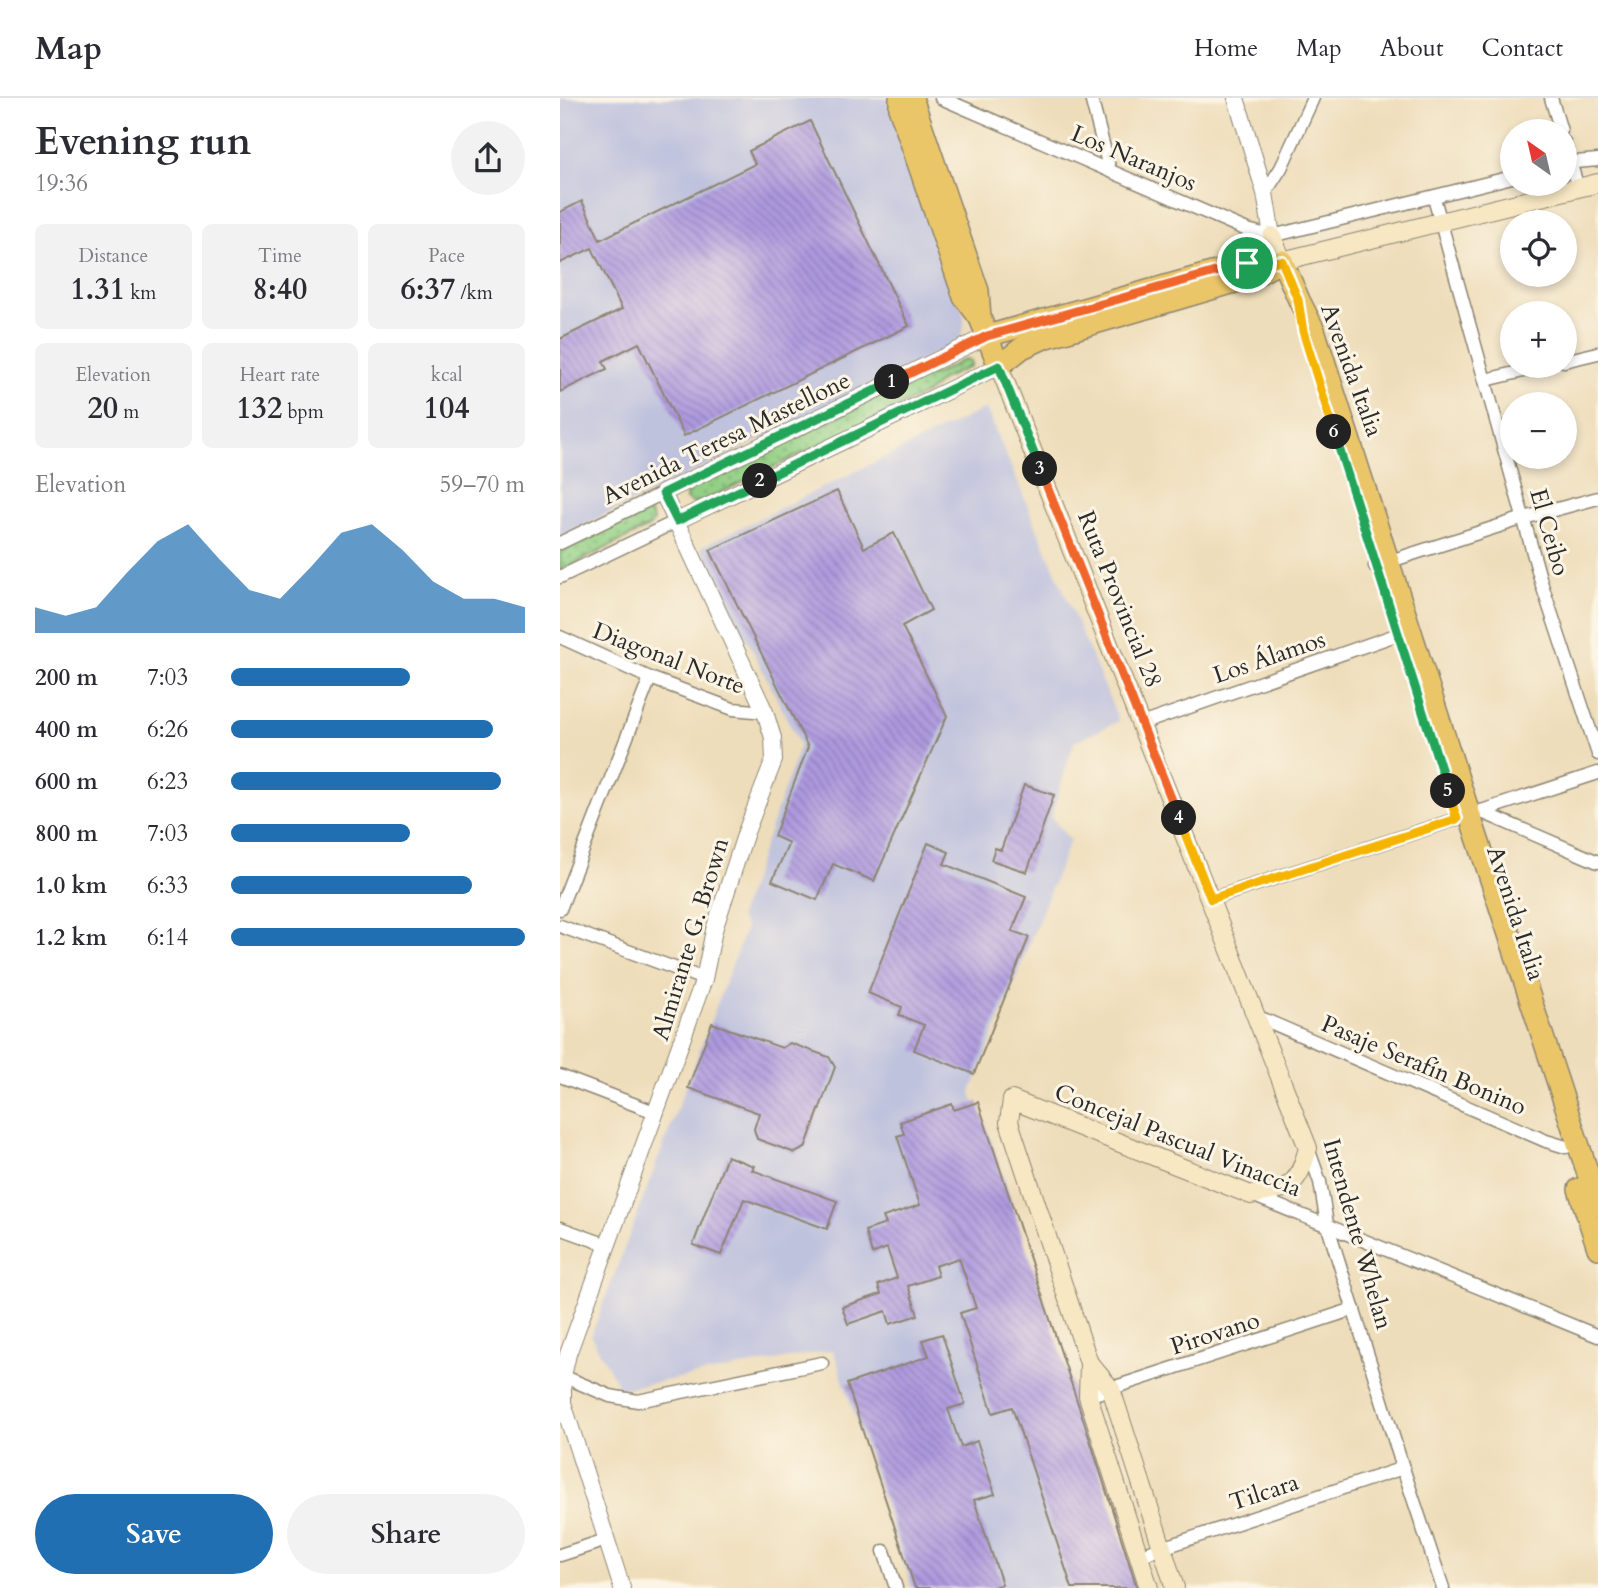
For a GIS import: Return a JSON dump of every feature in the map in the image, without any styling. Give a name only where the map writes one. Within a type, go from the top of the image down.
[{"type":"main road","points":[[900,98],[900,110],[964,297],[983,327]]},
{"type":"main road","points":[[912,98],[978,291],[983,327]]},
{"type":"main road","points":[[983,327],[1247,263],[1282,261],[1598,183]]},
{"type":"main road","points":[[1272,236],[1282,261]]},
{"type":"main road","points":[[999,366],[1031,343],[1044,338],[1252,277],[1282,261]]},
{"type":"main road","name":"Avenida Italia","points":[[1282,261],[1298,300],[1303,331],[1381,564],[1469,816],[1572,1145],[1598,1204]]},
{"type":"main road","name":"Ruta Provincial 28","points":[[983,327],[1211,899]]},
{"type":"main road","name":"Intendente Whelan","points":[[1211,899],[1308,1148]]},
{"type":"main road","name":"Concejal Pascual Vinaccia","points":[[1089,1363],[1009,1122],[1012,1100],[1251,1195]]},
{"type":"main road","points":[[1251,1195],[1285,1188],[1294,1181],[1301,1172],[1308,1148]]},
{"type":"main road","name":"Avenida Italia","points":[[1589,1184],[1598,1248]]},
{"type":"main road","points":[[1089,1363],[1111,1389],[1175,1588]]},
{"type":"main road","points":[[1089,1363],[1088,1396],[1149,1588]]},
{"type":"street","name":"Los Naranjos","points":[[941,98],[1247,230],[1272,236]]},
{"type":"street","points":[[1091,98],[1110,171]]},
{"type":"street","points":[[1236,98],[1265,193],[1272,236],[1500,180]]},
{"type":"street","points":[[1265,193],[1281,168],[1313,98]]},
{"type":"street","points":[[1551,98],[1557,119]]},
{"type":"street","points":[[1577,162],[1598,160]]},
{"type":"street","name":"El Ceibo","points":[[1434,198],[1542,585],[1598,754]]},
{"type":"street","name":"Avenida Teresa Mastellone","points":[[560,543],[663,493],[983,327]]},
{"type":"street","points":[[1577,358],[1598,353]]},
{"type":"street","points":[[560,577],[999,366]]},
{"type":"street","points":[[1486,380],[1500,377]]},
{"type":"street","name":"Almirante G. Brown","points":[[622,1588],[561,1404],[562,1375],[704,979],[714,930],[746,832],[774,760],[773,738],[765,712],[663,493]]},
{"type":"street","points":[[1381,564],[1524,517],[1598,498]]},
{"type":"street","name":"Los Álamos","points":[[1141,724],[1404,632]]},
{"type":"street","name":"Diagonal Norte","points":[[560,637],[650,678],[733,709],[765,712]]},
{"type":"street","points":[[560,909],[650,678]]},
{"type":"street","points":[[1211,899],[1598,773]]},
{"type":"street","points":[[1469,816],[1598,862]]},
{"type":"street","points":[[560,926],[704,979]]},
{"type":"street","name":"Pasaje Serafín Bonino","points":[[1256,1016],[1546,1140],[1572,1145]]},
{"type":"street","points":[[560,1076],[657,1113]]},
{"type":"street","name":"Intendente Whelan","points":[[1308,1148],[1320,1182],[1327,1224],[1403,1468],[1444,1588]]},
{"type":"street","name":"Concejal Pascual Vinaccia","points":[[1251,1195],[1598,1336]]},
{"type":"street","points":[[560,1228],[607,1245]]},
{"type":"street","name":"Pirovano","points":[[1088,1396],[1354,1309]]},
{"type":"street","points":[[562,1375],[610,1396],[638,1401],[822,1363]]},
{"type":"street","name":"Tilcara","points":[[1139,1556],[1403,1468]]},
{"type":"street","points":[[560,1555],[606,1540]]},
{"type":"street","points":[[884,1550],[896,1588]]},
{"type":"shaded area","points":[[560,98],[891,98],[964,316],[960,338],[951,346],[560,537]]},
{"type":"shaded area","points":[[986,408],[1119,721],[1074,742],[1051,817],[1070,840],[971,1092],[1136,1588],[912,1588],[833,1350],[620,1389],[591,1336],[746,928],[739,917],[800,745],[701,547]]},
{"type":"green space","points":[[965,359],[971,361],[971,366],[943,379],[927,393],[699,503],[694,504],[686,499],[687,490],[923,375],[935,375]]},
{"type":"green space","points":[[642,512],[648,512],[652,516],[653,522],[649,527],[560,571],[560,552]]},
{"type":"building","points":[[810,121],[909,326],[684,436],[639,343],[603,361],[607,369],[560,392],[560,339],[622,309],[592,248],[560,263],[560,212],[582,201],[600,240],[755,164],[749,151]]},
{"type":"building","points":[[837,491],[864,548],[894,533],[931,610],[902,626],[947,716],[874,881],[833,864],[817,900],[772,881],[789,843],[774,836],[808,747],[710,550]]},
{"type":"building","points":[[1024,785],[1054,795],[1027,872],[991,860],[995,848],[1001,850]]},
{"type":"building","points":[[928,843],[949,852],[944,864],[1026,897],[1012,931],[1029,937],[974,1074],[914,1050],[924,1025],[899,1015],[902,1007],[868,993]]},
{"type":"building","points":[[712,1023],[782,1048],[790,1043],[829,1057],[835,1067],[805,1148],[795,1153],[757,1139],[754,1129],[759,1113],[688,1088]]},
{"type":"building","points":[[978,1102],[1137,1588],[1072,1588],[1012,1407],[993,1413],[960,1313],[976,1308],[959,1258],[935,1266],[938,1276],[908,1286],[918,1315],[890,1324],[886,1311],[848,1324],[842,1307],[881,1294],[878,1285],[897,1278],[887,1248],[872,1254],[865,1231],[886,1224],[883,1217],[920,1205],[897,1136],[904,1134],[900,1122],[952,1104],[954,1110]]},
{"type":"building","points":[[727,1156],[754,1166],[752,1170],[837,1201],[827,1229],[744,1199],[721,1255],[693,1245]]},
{"type":"building","points":[[942,1334],[965,1404],[948,1409],[961,1447],[977,1441],[995,1494],[974,1500],[1002,1584],[991,1588],[915,1588],[847,1384],[929,1356],[923,1340]]},
{"type":"route","points":[[1282,261],[1298,300],[1303,331],[1457,819],[1211,899],[999,366],[677,521],[663,493],[987,336],[1247,263],[1282,261]]}]
